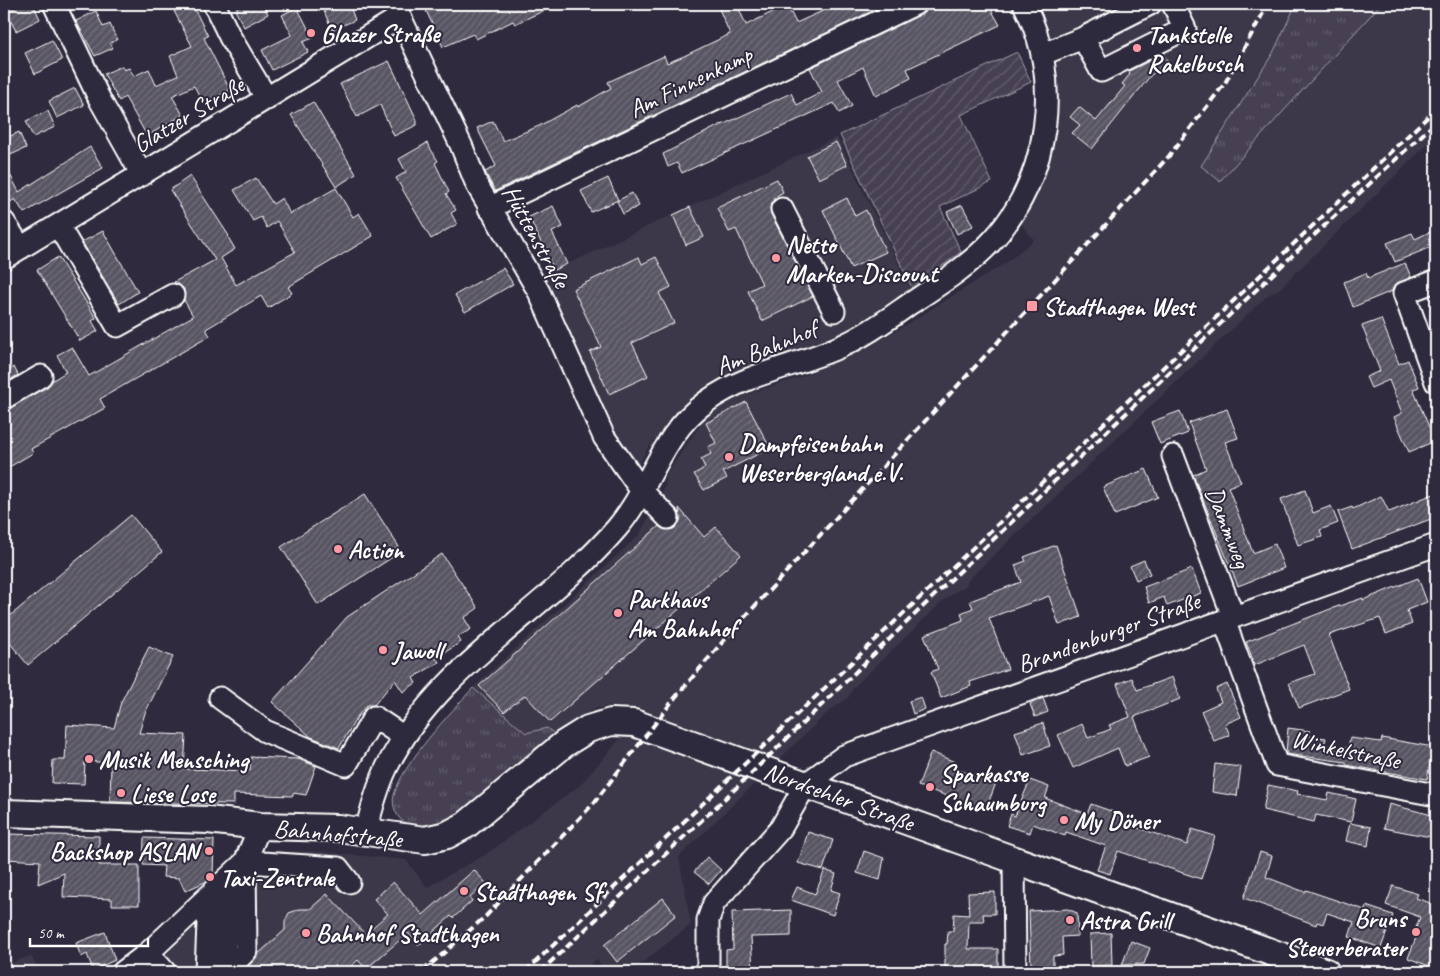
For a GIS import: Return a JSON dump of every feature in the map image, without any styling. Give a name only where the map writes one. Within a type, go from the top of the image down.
[{"type":"main road","name":"Bahnhofstraße","points":[[4,813],[208,820],[260,826],[338,828],[410,840],[425,840],[447,835],[466,825],[564,744],[588,729],[611,722],[634,722]]},
{"type":"main road","name":"Nordsehler Straße","points":[[634,722],[1014,861],[1326,972]]},
{"type":"street","points":[[54,4],[100,100],[142,175]]},
{"type":"street","points":[[214,4],[230,37],[267,99]]},
{"type":"street","name":"Am Finnenkamp","points":[[489,208],[915,4]]},
{"type":"street","name":"Am Bahnhof","points":[[366,832],[376,794],[387,767],[404,737],[428,704],[593,554],[620,524],[665,445],[683,422],[706,402],[738,383],[822,355],[871,330],[954,273],[992,240],[1013,215],[1037,164],[1046,111],[1043,54],[1024,4]]},
{"type":"street","points":[[1043,54],[1083,38],[1150,4]]},
{"type":"street","points":[[1083,38],[1101,71],[1185,29],[1173,4]]},
{"type":"street","name":"Glatzer Straße","points":[[12,253],[267,99],[397,10]]},
{"type":"street","name":"Hüttenstraße","points":[[397,10],[489,208],[539,292],[604,437],[641,490],[668,518]]},
{"type":"street","points":[[782,209],[834,311]]},
{"type":"street","points":[[4,222],[12,253]]},
{"type":"street","points":[[58,225],[117,326],[173,295]]},
{"type":"street","points":[[1436,281],[1404,293],[1436,382]]},
{"type":"street","points":[[4,398],[41,376]]},
{"type":"street","name":"Dammweg","points":[[1173,456],[1228,618]]},
{"type":"street","name":"Brandenburger Straße","points":[[806,784],[844,756],[1436,545]]},
{"type":"street","name":"Winkelstraße","points":[[1228,618],[1277,765],[1436,795]]},
{"type":"street","points":[[220,698],[265,731],[346,765],[374,717],[404,737]]},
{"type":"street","points":[[708,972],[708,920],[714,903],[781,828],[806,784]]},
{"type":"street","points":[[124,972],[148,953],[229,879],[247,859],[260,826]]},
{"type":"street","points":[[247,859],[262,863],[338,868],[350,882]]},
{"type":"street","points":[[225,972],[246,951],[247,859]]},
{"type":"street","points":[[1014,861],[1015,972]]},
{"type":"street","points":[[225,972],[229,879]]},
{"type":"street","points":[[206,972],[209,898]]},
{"type":"street","points":[[148,953],[165,972]]},
{"type":"shaded area","points":[[1017,4],[1296,4],[1273,53],[1201,166],[1220,181],[1381,4],[1436,4],[1436,136],[1278,290],[1268,295],[971,577],[965,586],[945,599],[854,687],[848,698],[828,712],[679,857],[691,925],[630,972],[607,972],[596,959],[583,972],[133,972],[254,864],[264,852],[313,851],[406,860],[427,887],[485,855],[579,786],[645,710],[621,706],[596,708],[556,735],[547,728],[526,733],[473,688],[639,535],[665,487],[667,474],[706,416],[733,399],[803,376],[847,357],[896,331],[1004,264],[1034,240],[1008,207],[1033,155],[1037,74]]},
{"type":"shaded area","points":[[837,137],[913,294],[876,319],[672,420],[647,449],[638,466],[620,447],[538,278]]},
{"type":"shaded area","points":[[31,956],[40,972],[4,972],[4,965]]},
{"type":"green space","points":[[1296,4],[1381,4],[1220,181],[1201,166],[1273,53]]},
{"type":"green space","points":[[1017,52],[1031,82],[961,115],[992,182],[940,207],[961,252],[912,288],[840,135]]},
{"type":"green space","points":[[473,688],[526,733],[547,728],[556,735],[525,756],[480,800],[461,815],[434,827],[416,828],[406,824],[394,807],[393,799],[399,782],[428,739]]},
{"type":"building","points":[[23,4],[33,4],[40,19],[16,31],[6,12]]},
{"type":"building","points":[[187,4],[192,4],[208,36],[204,38],[230,90],[204,104],[194,86],[172,96],[183,115],[147,136],[125,97],[119,101],[104,74],[122,66],[124,70],[129,68],[134,76],[149,69],[156,85],[178,75],[170,56],[192,46],[174,11]]},
{"type":"building","points":[[235,4],[263,4],[268,14],[244,27],[235,10],[238,9]]},
{"type":"building","points":[[321,4],[349,4],[355,20],[332,30]]},
{"type":"building","points":[[423,4],[558,4],[515,24],[513,21],[476,39],[473,34],[443,47]]},
{"type":"building","points":[[731,4],[737,4],[746,25],[787,5],[796,23],[827,9],[824,4],[887,4],[495,191],[485,172],[496,166],[477,128],[493,121],[503,141],[539,126],[577,105],[578,107],[611,88],[608,82],[664,56],[667,63],[730,34],[719,9]]},
{"type":"building","points":[[927,4],[988,4],[1000,25],[907,69],[911,78],[876,96],[863,67],[838,80],[852,106],[839,113],[834,103],[682,173],[677,163],[668,167],[663,154],[722,124],[791,93],[797,105],[822,92],[810,68],[920,15],[926,11]]},
{"type":"building","points":[[297,7],[313,38],[303,42],[308,52],[272,70],[262,50],[292,35],[282,15]]},
{"type":"building","points":[[96,11],[103,27],[110,24],[117,40],[110,43],[113,48],[95,56],[76,21]]},
{"type":"building","points":[[52,40],[62,60],[35,74],[25,53]]},
{"type":"building","points":[[1163,54],[1168,62],[1151,75],[1092,149],[1072,133],[1080,125],[1070,117],[1079,107],[1096,121],[1125,86],[1122,84],[1130,74],[1129,71]]},
{"type":"building","points":[[389,61],[417,120],[417,125],[394,136],[380,105],[357,117],[340,84]]},
{"type":"building","points":[[75,88],[84,105],[57,118],[49,101]]},
{"type":"building","points":[[313,102],[356,174],[336,187],[291,115]]},
{"type":"building","points":[[48,111],[55,127],[33,137],[26,121]]},
{"type":"building","points":[[19,132],[26,148],[4,158],[4,139]]},
{"type":"building","points":[[836,142],[847,165],[819,179],[807,156]]},
{"type":"building","points":[[427,143],[438,161],[435,163],[449,192],[446,194],[456,210],[451,213],[457,224],[431,239],[396,178],[406,172],[399,159]]},
{"type":"building","points":[[90,147],[103,168],[24,213],[15,199],[9,203],[4,194],[4,163],[19,192]]},
{"type":"building","points":[[190,176],[229,236],[235,249],[221,258],[236,285],[295,252],[277,221],[267,228],[261,217],[253,221],[234,190],[256,178],[273,204],[282,198],[290,214],[336,188],[353,217],[359,213],[373,236],[288,287],[292,293],[268,308],[261,296],[206,329],[210,336],[100,399],[105,408],[31,449],[33,453],[4,470],[4,431],[9,428],[4,419],[4,410],[47,387],[53,380],[66,372],[57,355],[72,347],[89,376],[193,316],[184,300],[184,289],[174,282],[215,260],[170,190]]},
{"type":"building","points":[[608,178],[618,200],[591,212],[581,191]]},
{"type":"building","name":"Netto Marken-Discount","points":[[777,179],[783,192],[773,198],[774,200],[770,208],[771,214],[813,296],[762,321],[748,291],[762,284],[736,229],[729,232],[717,208]]},
{"type":"building","points":[[632,193],[639,206],[623,214],[617,201]]},
{"type":"building","points":[[847,198],[855,216],[866,210],[886,252],[851,268],[823,210]]},
{"type":"building","points":[[962,205],[973,226],[957,234],[947,212]]},
{"type":"building","points":[[553,206],[563,227],[552,232],[567,264],[554,270],[529,217]]},
{"type":"building","points":[[690,207],[704,237],[686,245],[673,215]]},
{"type":"building","points":[[1436,229],[1436,245],[1395,262],[1387,243],[1412,233],[1415,239]]},
{"type":"building","points":[[103,231],[138,292],[119,304],[82,242]]},
{"type":"building","points":[[58,257],[96,318],[92,321],[98,331],[80,341],[37,270]]},
{"type":"building","points":[[639,257],[642,264],[656,257],[671,287],[659,293],[674,323],[632,343],[648,376],[609,394],[590,352],[601,347],[573,289]]},
{"type":"building","points":[[1405,263],[1411,277],[1395,285],[1392,291],[1353,307],[1344,282],[1366,273],[1368,278]]},
{"type":"building","points":[[503,268],[513,284],[465,312],[455,295]]},
{"type":"building","points":[[1381,319],[1399,364],[1408,360],[1419,387],[1413,389],[1435,441],[1409,452],[1394,417],[1402,413],[1389,380],[1371,388],[1366,377],[1380,371],[1362,326]]},
{"type":"building","points":[[14,367],[18,375],[4,384],[4,373]]},
{"type":"building","name":"Dampfeisenbahn Weserbergland e.V.","points":[[746,402],[770,448],[723,472],[727,478],[704,490],[694,474],[705,468],[701,459],[711,454],[708,447],[716,443],[706,423]]},
{"type":"building","points":[[1227,409],[1238,438],[1225,442],[1241,482],[1228,487],[1253,553],[1275,544],[1284,568],[1238,586],[1193,475],[1206,469],[1189,423]]},
{"type":"building","points":[[1180,411],[1188,433],[1160,444],[1151,422]]},
{"type":"building","points":[[1146,469],[1158,497],[1115,515],[1103,487]]},
{"type":"building","points":[[1305,490],[1313,513],[1331,506],[1338,523],[1320,530],[1322,537],[1298,545],[1281,499]]},
{"type":"building","points":[[1436,493],[1436,517],[1352,549],[1338,512],[1352,507],[1353,509],[1381,496],[1389,512]]},
{"type":"building","name":"Action","points":[[365,494],[399,547],[393,551],[396,555],[318,605],[281,547]]},
{"type":"building","name":"Parkhaus Am Bahnhof","points":[[679,508],[704,537],[716,527],[741,555],[550,722],[525,695],[504,712],[479,686],[659,526],[665,530],[676,527],[680,521]]},
{"type":"building","points":[[131,515],[162,552],[28,665],[4,636],[4,621]]},
{"type":"building","points":[[1056,545],[1081,617],[1059,625],[1049,596],[989,618],[1008,669],[970,682],[971,686],[941,698],[931,672],[938,669],[924,635],[963,620],[961,613],[973,608],[970,601],[1021,582],[1015,565],[1026,561],[1024,557]]},
{"type":"building","name":"Jawoll","points":[[442,554],[478,608],[464,618],[471,629],[458,637],[461,642],[436,658],[439,662],[413,678],[416,683],[403,692],[395,680],[374,705],[367,705],[357,717],[339,748],[311,737],[272,702],[347,617]]},
{"type":"building","points":[[1144,560],[1150,574],[1136,580],[1130,566]]},
{"type":"building","points":[[1192,569],[1201,593],[1167,606],[1164,597],[1149,603],[1144,587]]},
{"type":"building","points":[[1418,578],[1427,602],[1407,610],[1412,624],[1386,634],[1380,618],[1329,635],[1349,689],[1299,708],[1289,683],[1315,674],[1304,645],[1255,665],[1246,642],[1333,608],[1363,598],[1363,600]]},
{"type":"building","points":[[149,647],[173,657],[145,713],[139,733],[186,735],[184,769],[250,771],[251,757],[298,759],[316,766],[306,795],[293,793],[293,796],[234,794],[234,804],[110,802],[111,763],[85,761],[84,784],[52,783],[53,760],[65,760],[67,725],[114,728],[121,702]]},
{"type":"building","points":[[1172,677],[1180,699],[1134,717],[1149,757],[1125,766],[1118,748],[1073,768],[1058,735],[1082,724],[1088,738],[1111,729],[1109,725],[1130,717],[1117,684],[1132,678],[1137,690]]},
{"type":"building","points":[[1227,684],[1241,717],[1225,724],[1230,735],[1214,741],[1201,711],[1221,702],[1216,689]]},
{"type":"building","points":[[921,697],[925,709],[913,714],[909,701]]},
{"type":"building","points":[[1043,698],[1048,712],[1035,717],[1030,704]]},
{"type":"building","points":[[1043,723],[1050,746],[1023,755],[1015,732]]},
{"type":"building","points":[[1288,728],[1310,731],[1309,736],[1326,738],[1324,745],[1348,748],[1350,738],[1381,742],[1382,738],[1433,747],[1427,779],[1346,765],[1346,762],[1286,754]]},
{"type":"building","points":[[931,752],[955,762],[953,768],[996,783],[986,809],[918,786]]},
{"type":"building","points":[[1215,764],[1241,767],[1237,796],[1212,792]]},
{"type":"building","points":[[1030,780],[1049,787],[1045,798],[1087,814],[1091,804],[1125,816],[1122,822],[1187,845],[1192,829],[1215,836],[1201,879],[1118,851],[1110,874],[1097,870],[1106,846],[1066,832],[1065,836],[1033,824],[1030,833],[1007,826],[1011,814],[1015,816]]},
{"type":"building","points":[[1268,785],[1298,791],[1297,794],[1327,800],[1329,793],[1356,799],[1351,822],[1316,815],[1314,822],[1263,810]]},
{"type":"building","points":[[1389,804],[1436,816],[1436,838],[1384,828]]},
{"type":"building","points":[[1350,823],[1371,827],[1368,846],[1346,841]]},
{"type":"building","points":[[808,832],[833,840],[823,870],[798,863]]},
{"type":"building","points":[[7,834],[99,836],[99,865],[139,865],[139,905],[112,905],[112,899],[63,897],[64,873],[38,884],[40,861],[6,859]]},
{"type":"building","points":[[144,838],[214,840],[213,875],[207,881],[185,891],[179,878],[163,877],[164,866],[143,865]]},
{"type":"building","points":[[864,851],[884,858],[880,880],[857,873]]},
{"type":"building","points":[[1260,852],[1272,856],[1266,877],[1305,892],[1306,890],[1365,910],[1366,906],[1393,915],[1381,948],[1349,937],[1354,922],[1327,913],[1323,924],[1317,922],[1316,925],[1244,898]]},
{"type":"building","points":[[707,857],[721,870],[709,884],[694,872]]},
{"type":"building","points":[[474,870],[486,883],[470,898],[472,901],[453,918],[451,916],[419,945],[408,933],[366,969],[358,960],[344,972],[243,972],[257,955],[285,930],[285,921],[289,913],[300,909],[310,909],[327,894],[365,934],[388,914],[374,899],[393,882],[423,915]]},
{"type":"building","points":[[825,870],[836,874],[831,890],[840,893],[833,915],[791,900],[797,887],[815,894]]},
{"type":"building","points":[[1393,886],[1418,894],[1416,898],[1436,905],[1436,956],[1432,967],[1408,958],[1417,935],[1414,933],[1420,917],[1386,905]]},
{"type":"building","points":[[995,892],[995,914],[983,914],[984,921],[969,921],[968,949],[998,949],[998,972],[945,972],[945,944],[947,944],[948,931],[953,931],[954,914],[969,915],[968,893]]},
{"type":"building","points":[[663,898],[676,915],[617,962],[604,945]]},
{"type":"building","points":[[1068,909],[1077,913],[1078,936],[1062,937],[1063,955],[1053,956],[1053,967],[1031,968],[1029,911]]},
{"type":"building","points":[[791,910],[791,936],[751,937],[753,972],[726,972],[726,950],[733,949],[732,912]]},
{"type":"building","points":[[105,932],[115,960],[93,970],[87,954],[81,957],[76,943]]},
{"type":"building","points":[[1111,933],[1112,965],[1091,966],[1090,934]]},
{"type":"building","points":[[1131,941],[1150,948],[1144,964],[1122,965]]},
{"type":"railway","points":[[422,972],[486,916],[593,804],[674,699],[731,632],[1169,156],[1225,83],[1268,4]]},
{"type":"railway","points":[[525,972],[1436,109]]},
{"type":"railway","points":[[540,972],[735,789],[939,591],[1294,254],[1436,122]]},
{"type":"place","name":"Glazer Straße","points":[[311,33]]},
{"type":"place","name":"Tankstelle Rakelbusch","points":[[1137,48]]},
{"type":"place","name":"Netto Marken-Discount","points":[[776,258]]},
{"type":"place","name":"Stadthagen West","points":[[1032,306]]},
{"type":"place","name":"Dampfeisenbahn Weserbergland e.V.","points":[[729,457]]},
{"type":"place","name":"Action","points":[[338,549]]},
{"type":"place","name":"Parkhaus Am Bahnhof","points":[[618,613]]},
{"type":"place","name":"Jawoll","points":[[383,650]]},
{"type":"place","name":"Musik Mensching","points":[[89,759]]},
{"type":"place","name":"Sparkasse Schaumburg","points":[[930,787]]},
{"type":"place","name":"Liese Lose","points":[[121,793]]},
{"type":"place","name":"My Döner","points":[[1064,820]]},
{"type":"place","name":"Backshop ASLAN","points":[[209,851]]},
{"type":"place","name":"Taxi-Zentrale","points":[[210,877]]},
{"type":"place","name":"Stadthagen Sf","points":[[464,891]]},
{"type":"place","name":"Astra Grill","points":[[1070,920]]},
{"type":"place","name":"Bruns Steuerberater","points":[[1416,932]]},
{"type":"place","name":"Bahnhof Stadthagen","points":[[306,933]]}]
